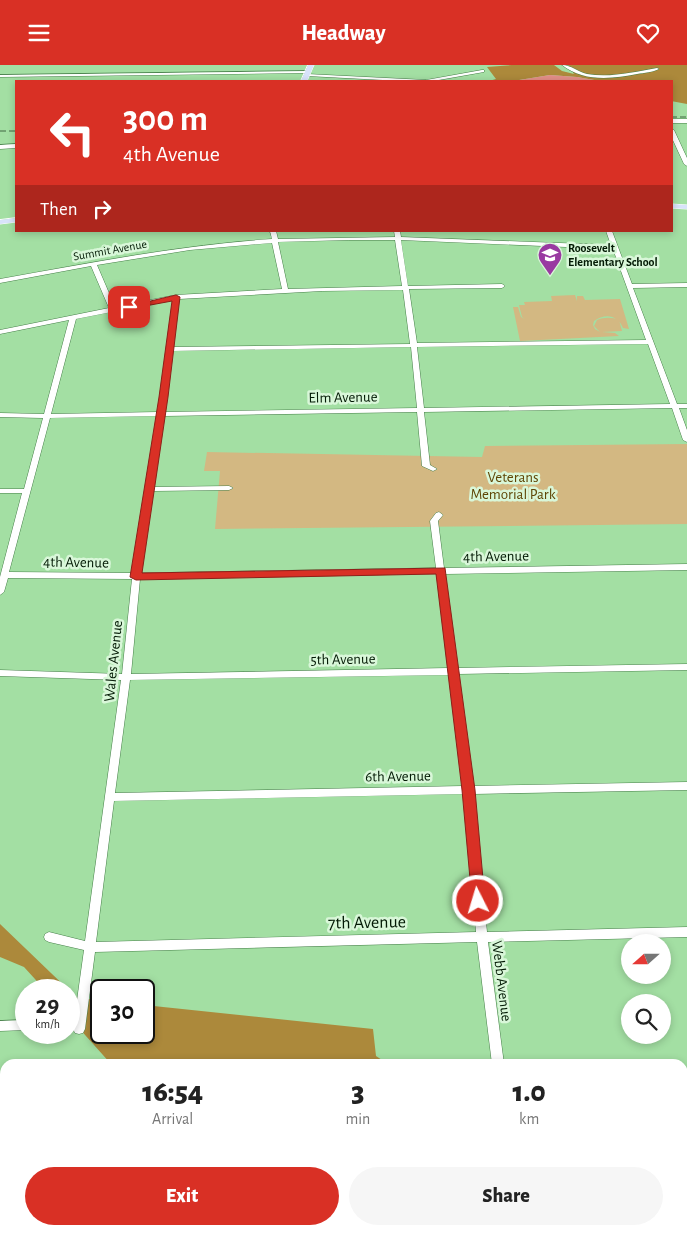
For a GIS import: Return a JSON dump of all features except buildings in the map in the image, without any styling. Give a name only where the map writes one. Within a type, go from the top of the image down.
[{"type":"main road","points":[[673,206],[687,207]]},
{"type":"main road","points":[[0,223],[15,220]]},
{"type":"street","points":[[146,74],[149,65]]},
{"type":"street","points":[[564,65],[579,73],[597,77],[656,69]]},
{"type":"street","points":[[432,80],[482,71]]},
{"type":"street","points":[[0,76],[307,73],[411,80]]},
{"type":"street","points":[[673,121],[687,121]]},
{"type":"street","points":[[673,134],[687,164]]},
{"type":"street","points":[[673,145],[687,143]]},
{"type":"street","points":[[0,147],[15,146]]},
{"type":"street","points":[[273,232],[285,291]]},
{"type":"street","points":[[609,232],[687,440]]},
{"type":"street","points":[[397,235],[414,346],[426,466],[432,469]]},
{"type":"street","name":"Summit Avenue","points":[[0,281],[190,248],[275,241],[397,235],[614,247]]},
{"type":"street","points":[[94,265],[114,310]]},
{"type":"street","points":[[630,286],[687,285]]},
{"type":"street","points":[[0,332],[176,297],[285,291],[502,286]]},
{"type":"street","name":"Wales Avenue","points":[[80,1015],[126,677],[136,577],[171,349],[176,297]]},
{"type":"street","points":[[0,592],[73,318]]},
{"type":"street","points":[[171,349],[650,342]]},
{"type":"street","name":"Elm Avenue","points":[[0,415],[46,416],[687,406]]},
{"type":"street","points":[[149,489],[229,489]]},
{"type":"street","points":[[0,491],[27,491]]},
{"type":"street","name":"Webb Avenue","points":[[439,515],[434,521],[454,670],[482,937],[497,1059]]},
{"type":"street","name":"4th Avenue","points":[[4,575],[136,577],[687,567]]},
{"type":"street","name":"5th Avenue","points":[[0,673],[126,677],[687,667]]},
{"type":"street","name":"6th Avenue","points":[[110,797],[687,786]]},
{"type":"street","name":"7th Avenue","points":[[49,937],[90,947],[687,932]]},
{"type":"street","points":[[0,1026],[15,1025]]},
{"type":"green space","points":[[575,295],[577,301],[577,296],[583,296],[585,300],[620,299],[629,329],[623,328],[620,322],[622,331],[602,332],[615,333],[619,336],[520,341],[513,307],[518,307],[521,317],[525,319],[522,317],[519,305],[525,305],[524,302],[552,301],[551,296]],"holes":[[[607,316],[616,319],[605,318],[597,320],[594,326],[600,332],[595,329],[593,325],[594,321],[598,318]]]},
{"type":"green space","name":"Veterans Memorial Park","points":[[687,444],[687,524],[215,529],[220,471],[204,471],[207,452],[482,457],[485,446]]},
{"type":"shaded area","points":[[554,65],[562,71],[574,74],[568,65],[687,65],[687,104],[673,101],[673,80],[594,80],[550,75],[519,80],[492,80],[496,79],[487,67]]},
{"type":"shaded area","points":[[550,75],[594,80],[519,80]]},
{"type":"shaded area","points":[[0,924],[58,979],[35,979],[24,967],[0,957]]},
{"type":"shaded area","points":[[80,998],[90,999],[90,1040],[80,1029]]},
{"type":"shaded area","points":[[155,1006],[373,1029],[376,1056],[380,1059],[107,1059],[93,1044],[155,1044]]},
{"type":"railway","points":[[673,117],[687,117]]},
{"type":"railway","points":[[0,131],[15,131]]},
{"type":"place","name":"Roosevelt Elementary School","points":[[550,276]]},
{"type":"route","points":[[129,307],[176,297],[171,349],[136,577],[441,571],[468,790],[478,901]]}]
